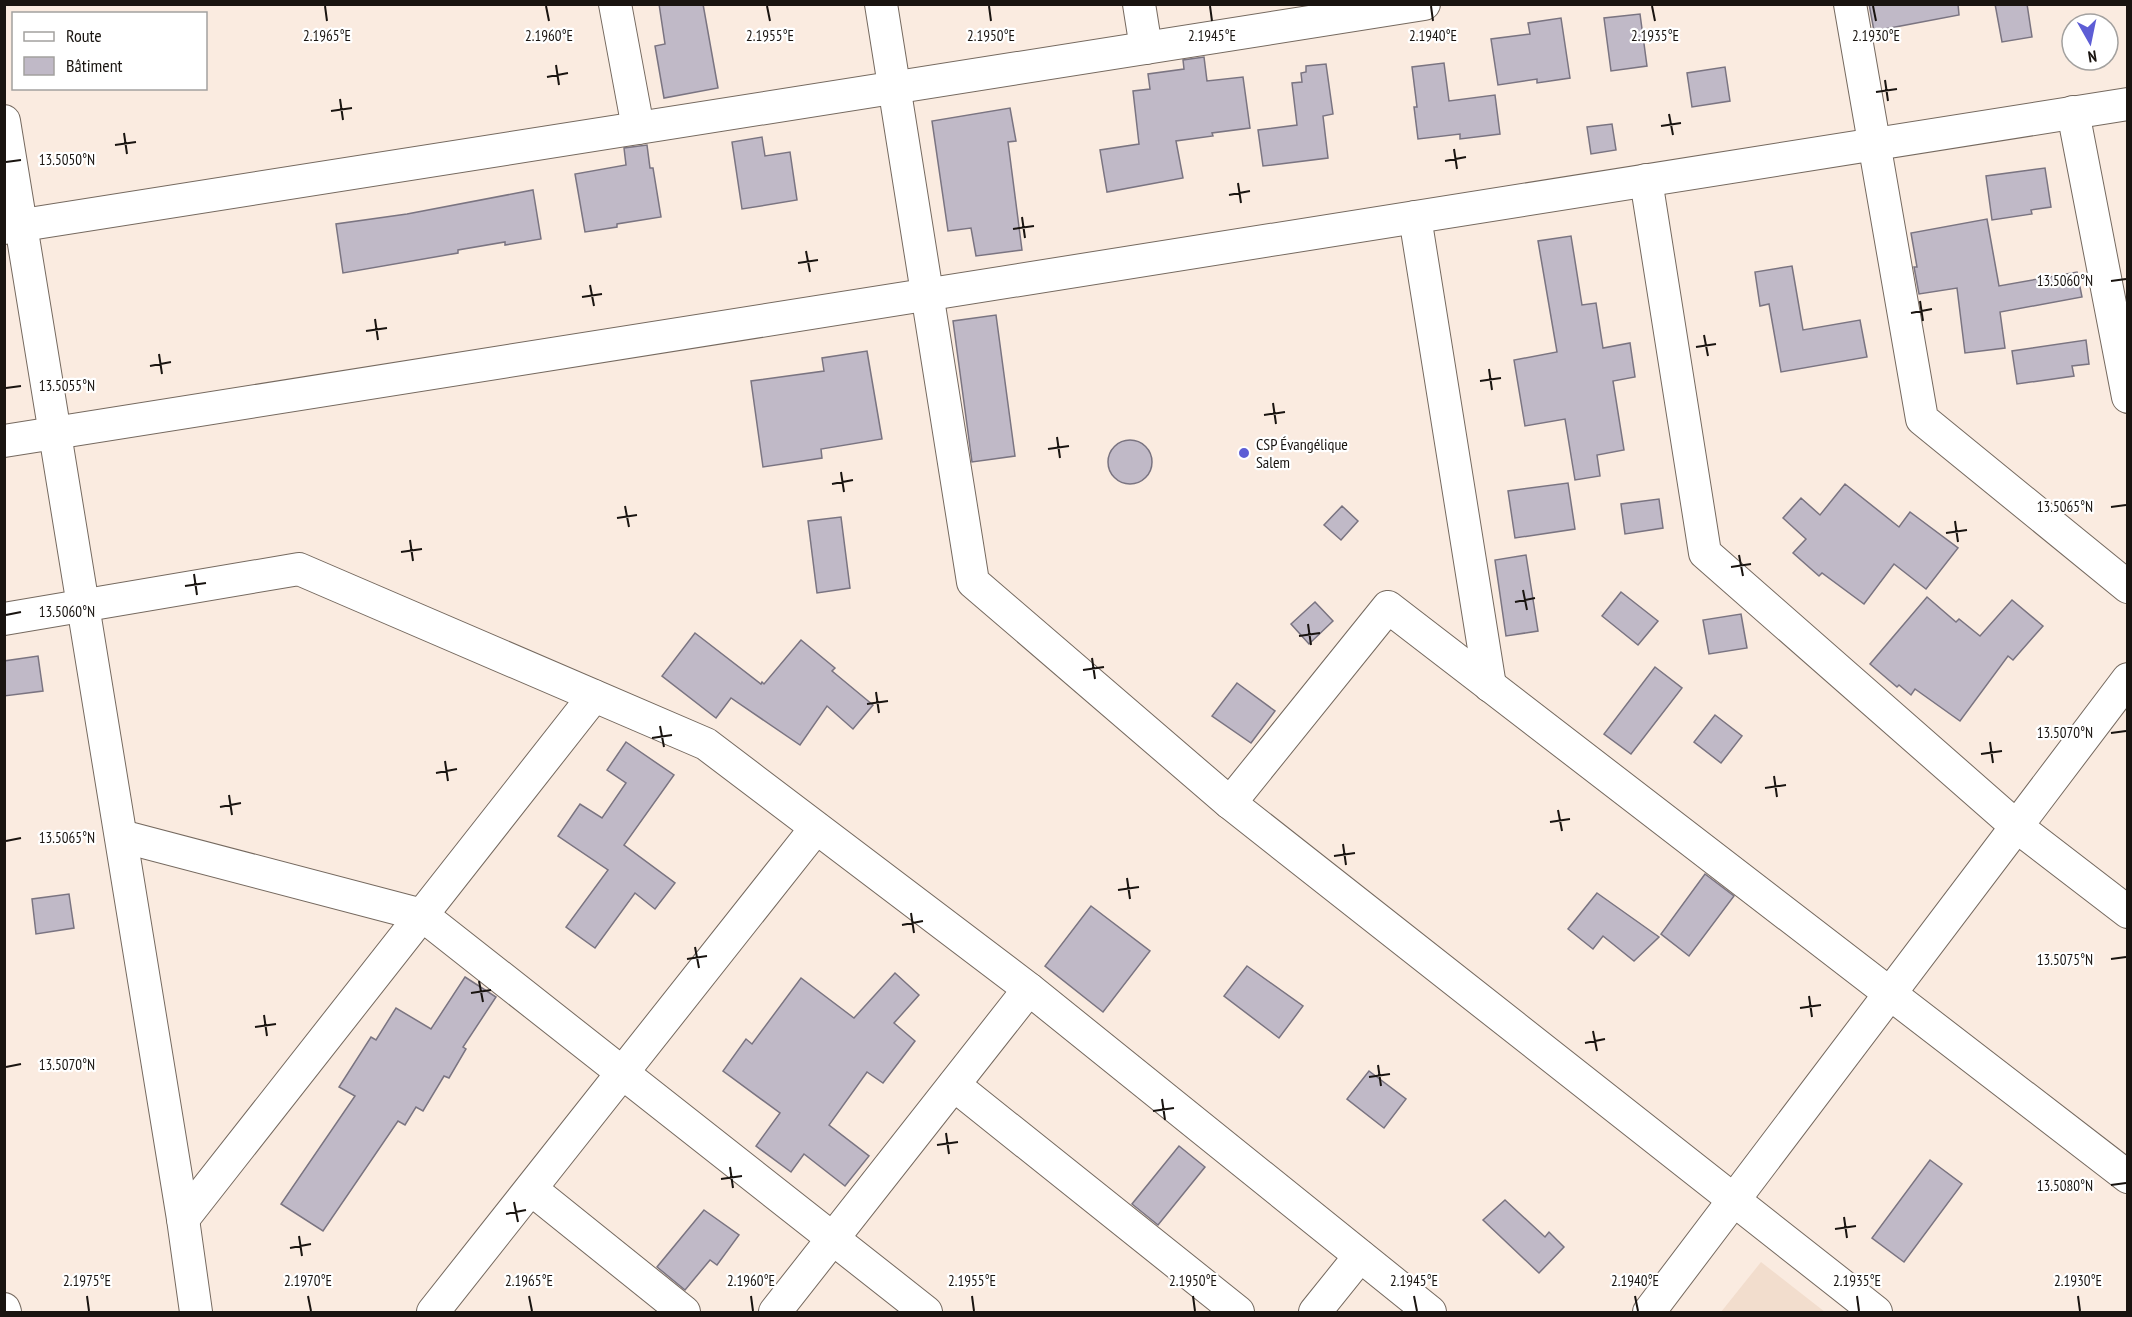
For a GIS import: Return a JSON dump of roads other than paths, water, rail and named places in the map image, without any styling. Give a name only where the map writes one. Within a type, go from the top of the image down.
[{"type":"street","points":[[615,4],[638,128]]},
{"type":"street","points":[[881,4],[973,582],[1230,803],[1876,1312]]},
{"type":"street","points":[[1139,4],[1146,48]]},
{"type":"street","points":[[13,227],[1424,4]]},
{"type":"street","points":[[1850,4],[1922,419],[2127,587]]},
{"type":"street","points":[[4,441],[2127,104]]},
{"type":"street","points":[[2073,112],[2127,397]]},
{"type":"street","points":[[4,121],[13,227],[56,433],[196,1312]]},
{"type":"street","points":[[1646,180],[1705,554],[2016,826],[2127,912]]},
{"type":"street","points":[[1415,217],[1490,686]]},
{"type":"street","points":[[4,619],[299,569],[706,744],[1029,989],[1430,1312]]},
{"type":"street","points":[[1230,803],[1388,607],[2127,1177]]},
{"type":"street","points":[[1649,1312],[2127,680]]},
{"type":"street","points":[[183,1219],[594,696]]},
{"type":"street","points":[[433,1312],[816,828]]},
{"type":"street","points":[[121,836],[422,915],[926,1312]]},
{"type":"street","points":[[775,1312],[1029,989]]},
{"type":"street","points":[[954,1085],[1238,1312]]},
{"type":"street","points":[[531,1189],[684,1312]]},
{"type":"street","points":[[1315,1312],[1360,1256]]},
{"type":"place","name":"CSP Évangélique Salem","points":[[1244,453]]}]
